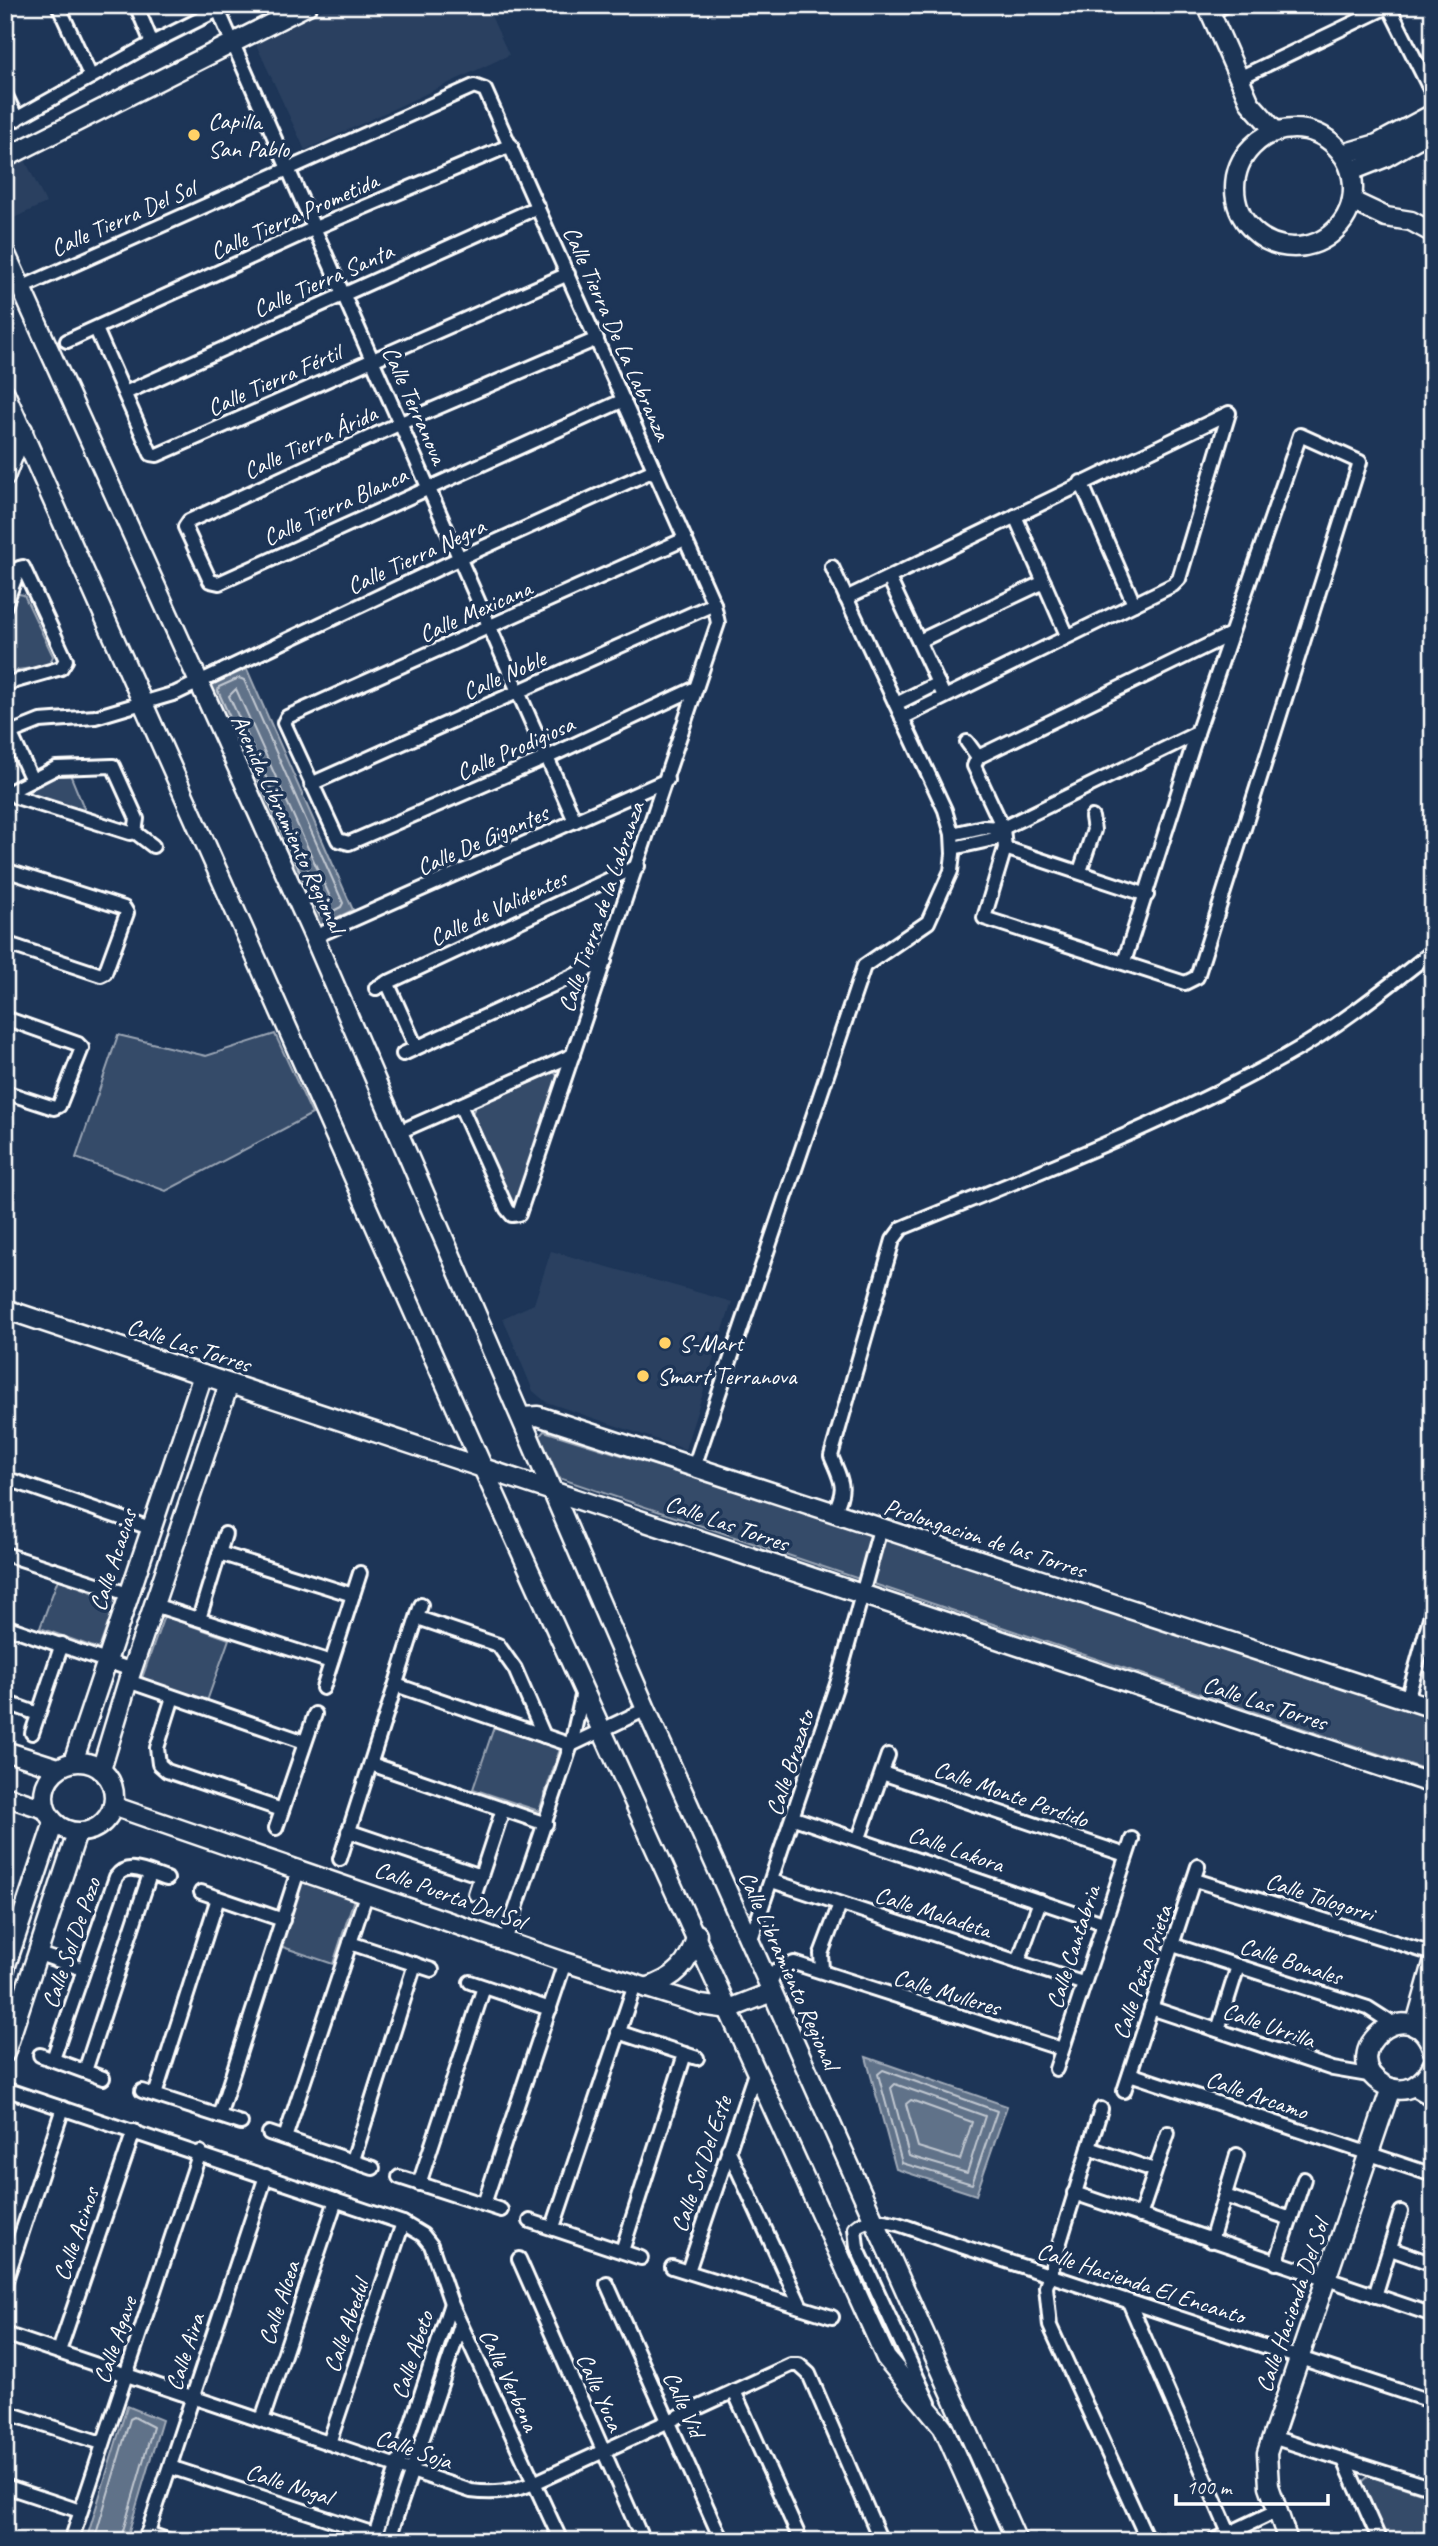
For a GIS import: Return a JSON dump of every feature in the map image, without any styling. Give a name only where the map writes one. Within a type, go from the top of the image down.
[{"type":"street","points":[[58,5],[91,77]]},
{"type":"street","points":[[136,5],[152,43]]},
{"type":"street","points":[[5,158],[307,5]]},
{"type":"street","points":[[1240,78],[1389,6],[1433,95]]},
{"type":"street","points":[[5,94],[11,122],[221,7]]},
{"type":"street","name":"Calle Terranova","points":[[221,7],[233,41],[575,821]]},
{"type":"street","points":[[1214,8],[1250,103],[1275,131]]},
{"type":"street","name":"Calle Tierra Del Sol","points":[[21,288],[288,166],[474,86]]},
{"type":"street","name":"Calle Tierra De La Labranza","points":[[474,86],[485,90],[511,145],[714,604]]},
{"type":"street","points":[[1342,154],[1377,144],[1433,114]]},
{"type":"street","points":[[1294,128],[1312,132],[1329,141],[1342,154],[1351,171],[1352,201],[1340,226],[1318,243],[1291,248],[1265,241],[1244,222],[1234,196],[1237,169],[1252,145],[1275,131],[1294,128]]},
{"type":"street","points":[[1351,171],[1384,158],[1433,130]]},
{"type":"street","name":"Calle Tierra Prometida","points":[[67,341],[315,228],[511,145]]},
{"type":"street","points":[[1352,201],[1386,217],[1411,222],[1433,233]]},
{"type":"street","name":"Calle Tierra Santa","points":[[125,393],[538,207]]},
{"type":"street","name":"Avenida Libramiento Regional","points":[[5,252],[196,682],[314,937],[522,1417]]},
{"type":"street","name":"Calle Tierra Fértil","points":[[125,393],[150,454],[157,455],[568,274]]},
{"type":"street","points":[[96,329],[125,393]]},
{"type":"street","name":"Calle Tierra Árida","points":[[219,583],[210,581],[185,527],[189,520],[401,423],[597,339]]},
{"type":"street","points":[[5,393],[484,1468],[887,2358],[902,2380],[934,2413]]},
{"type":"street","name":"Calle Tierra Blanca","points":[[219,583],[624,400]]},
{"type":"street","points":[[846,598],[1081,482],[1229,413],[1179,579],[902,718]]},
{"type":"street","points":[[5,477],[23,430]]},
{"type":"street","points":[[1124,962],[1197,733],[1300,435],[1360,462],[1197,977],[1185,983],[984,918],[1005,848],[1003,828],[974,766],[978,757],[1231,634]]},
{"type":"street","name":"Calle Tierra Negra","points":[[142,704],[196,682],[654,470]]},
{"type":"street","points":[[1081,482],[1133,604]]},
{"type":"street","points":[[1015,516],[1067,635]]},
{"type":"street","name":"Calle Mexicana","points":[[311,784],[284,723],[287,717],[685,539]]},
{"type":"street","points":[[5,606],[19,568],[23,567],[66,660],[61,668],[5,684]]},
{"type":"street","points":[[694,1467],[864,965],[928,922],[951,871],[952,834],[896,704],[832,567]]},
{"type":"street","points":[[889,578],[944,696]]},
{"type":"street","points":[[919,641],[1044,582]]},
{"type":"street","name":"Calle Tierra de la Labranza","points":[[460,1105],[512,1216],[519,1214],[718,623],[714,604]]},
{"type":"street","name":"Calle Noble","points":[[311,784],[714,604]]},
{"type":"street","points":[[896,704],[938,683]]},
{"type":"street","name":"Calle Prodigiosa","points":[[311,784],[338,840],[349,843],[548,757],[696,688]]},
{"type":"street","points":[[31,778],[8,734],[40,721],[96,717],[142,704]]},
{"type":"street","points":[[953,848],[994,839],[1003,828],[1197,733]]},
{"type":"street","points":[[967,742],[978,757]]},
{"type":"street","points":[[135,832],[137,819],[113,766],[56,768],[31,778],[11,794],[130,833],[135,832],[153,846]]},
{"type":"street","name":"Calle De Gigantes","points":[[314,937],[667,779]]},
{"type":"street","points":[[1080,872],[1094,830],[1092,817]]},
{"type":"street","points":[[952,834],[983,827],[1003,828]]},
{"type":"street","points":[[1005,848],[1147,895]]},
{"type":"street","name":"Calle de Validentes","points":[[416,1047],[381,985],[638,866]]},
{"type":"street","points":[[5,870],[124,908],[127,913],[105,972],[101,975],[5,943]]},
{"type":"street","points":[[834,1513],[844,1493],[843,1483],[831,1456],[894,1240],[902,1228],[1146,1128],[1287,1056],[1376,996],[1433,951]]},
{"type":"street","points":[[403,1054],[605,961]]},
{"type":"street","points":[[5,1018],[78,1044],[82,1048],[59,1106],[54,1108],[5,1092]]},
{"type":"street","points":[[399,1132],[573,1055]]},
{"type":"street","name":"Calle Las Torres","points":[[5,1309],[1433,1784]]},
{"type":"street","name":"Calle Acacias","points":[[65,1765],[106,1659],[203,1375]]},
{"type":"street","points":[[101,1770],[153,1605],[229,1384]]},
{"type":"street","name":"Prolongacion de las Torres","points":[[522,1417],[538,1416],[1433,1708]]},
{"type":"street","name":"Calle Libramiento Regional","points":[[522,1417],[646,1709],[1017,2541]]},
{"type":"street","points":[[5,1478],[150,1528]]},
{"type":"street","name":"Calle Brazato","points":[[750,1942],[794,1818],[864,1595],[880,1529]]},
{"type":"street","points":[[199,1619],[225,1534]]},
{"type":"street","points":[[219,1553],[353,1595]]},
{"type":"street","points":[[5,1554],[128,1594]]},
{"type":"street","points":[[323,1688],[360,1573]]},
{"type":"street","points":[[153,1605],[331,1662]]},
{"type":"street","points":[[1406,1699],[1433,1608]]},
{"type":"street","points":[[340,1859],[419,1611],[498,1645],[515,1669],[544,1736]]},
{"type":"street","points":[[5,1626],[106,1659],[173,1697],[305,1742]]},
{"type":"street","points":[[32,1733],[62,1644]]},
{"type":"street","points":[[396,1685],[571,1745],[646,1709]]},
{"type":"street","points":[[505,1941],[571,1745],[584,1686]]},
{"type":"street","points":[[173,1697],[157,1748],[159,1764],[167,1771],[282,1810]]},
{"type":"street","points":[[5,1702],[38,1714]]},
{"type":"street","points":[[276,1828],[314,1714]]},
{"type":"street","points":[[5,1751],[65,1765],[93,1764],[113,1786],[113,1806],[103,1823],[95,1829],[77,1833],[50,1816],[5,1796]]},
{"type":"street","points":[[859,1838],[888,1755]]},
{"type":"street","points":[[371,1764],[546,1824]]},
{"type":"street","points":[[5,1968],[12,1922],[50,1816],[46,1782],[65,1765]]},
{"type":"street","name":"Calle Monte Perdido","points":[[882,1773],[1126,1855]]},
{"type":"street","name":"Calle Puerta Del Sol","points":[[113,1806],[565,1962],[701,2005],[729,2009]]},
{"type":"street","points":[[475,1894],[503,1809]]},
{"type":"street","name":"Calle Lakora","points":[[794,1818],[1103,1923]]},
{"type":"street","points":[[348,1831],[481,1876]]},
{"type":"street","points":[[5,2053],[77,1833]]},
{"type":"street","name":"Calle Cantabria","points":[[1056,2069],[1082,1983],[1132,1839]]},
{"type":"street","name":"Calle Peña Prieta","points":[[1124,2091],[1198,1866]]},
{"type":"street","name":"Calle Sol De Pozo","points":[[53,2059],[116,1877],[126,1868],[167,1880]]},
{"type":"street","points":[[219,2116],[299,1868]]},
{"type":"street","points":[[85,2071],[150,1874]]},
{"type":"street","name":"Calle Tologorri","points":[[1195,1880],[1433,1955]]},
{"type":"street","name":"Calle Maladeta","points":[[772,1881],[1082,1983]]},
{"type":"street","points":[[201,1892],[283,1920]]},
{"type":"street","points":[[285,2138],[368,1892]]},
{"type":"street","points":[[218,1898],[149,2093],[241,2123]]},
{"type":"street","points":[[1018,1962],[1040,1901]]},
{"type":"street","points":[[729,2009],[771,1988],[778,1970],[794,1963],[822,1969],[821,1954],[840,1904]]},
{"type":"street","points":[[553,2227],[618,2032],[640,1986],[667,1980],[685,1966],[697,1934]]},
{"type":"street","points":[[350,1943],[432,1970]]},
{"type":"street","name":"Calle Bonales","points":[[1173,1945],[1368,2008],[1393,2024]]},
{"type":"street","points":[[39,1954],[83,1969]]},
{"type":"street","points":[[484,2204],[565,1962]]},
{"type":"street","points":[[1433,1963],[1424,2032],[1433,2050]]},
{"type":"street","points":[[353,2160],[415,1964]]},
{"type":"street","points":[[1218,2030],[1238,1966]]},
{"type":"street","name":"Calle Mulleres","points":[[822,1969],[836,1979],[1062,2049]]},
{"type":"street","points":[[470,1982],[551,2009]]},
{"type":"street","points":[[419,2184],[484,1987]]},
{"type":"street","name":"Calle Urrilla","points":[[1151,2008],[1333,2069],[1374,2076]]},
{"type":"street","points":[[1424,2032],[1393,2024],[1383,2028],[1369,2046],[1369,2067],[1374,2076],[1391,2088],[1412,2088],[1433,2100]]},
{"type":"street","points":[[618,2032],[691,2056],[622,2251]]},
{"type":"street","points":[[40,2055],[103,2078]]},
{"type":"street","points":[[1412,2088],[1428,2075],[1433,2064]]},
{"type":"street","name":"Calle Sol Del Este","points":[[688,2272],[756,2070]]},
{"type":"street","name":"Calle Arcamo","points":[[1130,2074],[1433,2175]]},
{"type":"street","name":"Calle Hacienda Del Sol","points":[[1288,2541],[1276,2511],[1267,2469],[1272,2437],[1391,2088]]},
{"type":"street","points":[[5,2089],[403,2222]]},
{"type":"street","points":[[5,2283],[63,2108]]},
{"type":"street","points":[[1101,2109],[1074,2193],[1045,2299],[1050,2326],[1148,2541]]},
{"type":"street","name":"Calle Acinos","points":[[59,2351],[134,2130]]},
{"type":"street","points":[[269,2133],[373,2168]]},
{"type":"street","points":[[1140,2216],[1168,2133]]},
{"type":"street","points":[[728,2148],[801,2307]]},
{"type":"street","points":[[1089,2148],[1154,2170]]},
{"type":"street","name":"Calle Agave","points":[[71,2541],[200,2152]]},
{"type":"street","points":[[1212,2241],[1237,2155]]},
{"type":"street","name":"Calle Aira","points":[[146,2537],[266,2176]]},
{"type":"street","points":[[400,2177],[501,2210]]},
{"type":"street","points":[[1276,2263],[1304,2179]]},
{"type":"street","points":[[1074,2193],[1433,2315]]},
{"type":"street","points":[[1224,2196],[1291,2219]]},
{"type":"street","name":"Calle Alcea","points":[[262,2420],[336,2200]]},
{"type":"street","points":[[1375,2296],[1401,2212]]},
{"type":"street","points":[[875,2219],[862,2221],[855,2228],[857,2247],[994,2541]]},
{"type":"street","name":"Calle Hacienda El Encanto","points":[[875,2219],[1433,2402]]},
{"type":"street","points":[[530,2221],[641,2258]]},
{"type":"street","name":"Calle Verbena","points":[[403,2222],[423,2235],[431,2245],[451,2303],[561,2541]]},
{"type":"street","name":"Calle Abedul","points":[[329,2443],[403,2222]]},
{"type":"street","points":[[1391,2249],[1433,2264]]},
{"type":"street","name":"Calle Yuca","points":[[519,2259],[643,2541]]},
{"type":"street","name":"Calle Sol Del Este","points":[[673,2267],[832,2317]]},
{"type":"street","name":"Calle Vid","points":[[607,2284],[722,2541]]},
{"type":"street","points":[[1129,2302],[1229,2533]]},
{"type":"street","name":"Calle Abeto","points":[[391,2540],[404,2466],[451,2303]]},
{"type":"street","name":"Calle Abeto","points":[[374,2538],[461,2325]]},
{"type":"street","name":"Calle Soja","points":[[5,2334],[404,2466],[471,2491],[488,2493],[505,2493],[534,2483],[791,2365],[799,2365],[809,2374],[881,2541]]},
{"type":"street","points":[[734,2391],[801,2541]]},
{"type":"street","points":[[5,2412],[102,2443]]},
{"type":"street","points":[[1272,2437],[1433,2488]]},
{"type":"street","points":[[1344,2460],[1380,2541]]},
{"type":"street","name":"Calle Nogal","points":[[170,2467],[374,2538],[391,2540]]},
{"type":"street","points":[[5,2486],[80,2511]]},
{"type":"street","points":[[1213,2541],[1276,2511]]},
{"type":"street","points":[[146,2537],[170,2541]]},
{"type":"shaded area","points":[[334,5],[486,5],[509,55],[305,150],[255,42]]},
{"type":"shaded area","points":[[25,160],[46,203],[5,222],[5,169]]},
{"type":"shaded area","points":[[13,593],[24,595],[53,656],[49,666],[17,670],[5,677],[5,616]]},
{"type":"shaded area","points":[[54,774],[70,774],[86,813],[27,795],[40,781]]},
{"type":"shaded area","points":[[275,1034],[312,1114],[166,1191],[76,1158],[118,1035],[206,1056]]},
{"type":"shaded area","points":[[554,1072],[558,1077],[516,1202],[512,1202],[472,1113],[476,1106]]},
{"type":"shaded area","points":[[551,1251],[732,1302],[685,1449],[546,1402],[533,1391],[503,1318],[534,1304]]},
{"type":"shaded area","points":[[544,1431],[1407,1700],[1433,1710],[1433,1772],[559,1478],[540,1436]]},
{"type":"shaded area","points":[[58,1579],[116,1601],[99,1649],[40,1628]]},
{"type":"shaded area","points":[[164,1616],[229,1639],[207,1701],[142,1678]]},
{"type":"shaded area","points":[[494,1727],[560,1749],[539,1811],[473,1789]]},
{"type":"shaded area","points":[[302,1881],[354,1899],[333,1964],[280,1946]]},
{"type":"shaded area","points":[[1369,2476],[1433,2497],[1433,2541],[1388,2541],[1362,2482]]},
{"type":"water","points":[[246,667],[353,910],[317,927],[207,685]]},
{"type":"water","points":[[866,2057],[1007,2106],[976,2195],[896,2169]]},
{"type":"water","points":[[127,2406],[162,2420],[126,2541],[86,2541]]},
{"type":"place","name":"Capilla San Pablo","points":[[194,135]]},
{"type":"place","name":"S-Mart","points":[[665,1343]]},
{"type":"place","name":"Smart Terranova","points":[[643,1376]]}]
